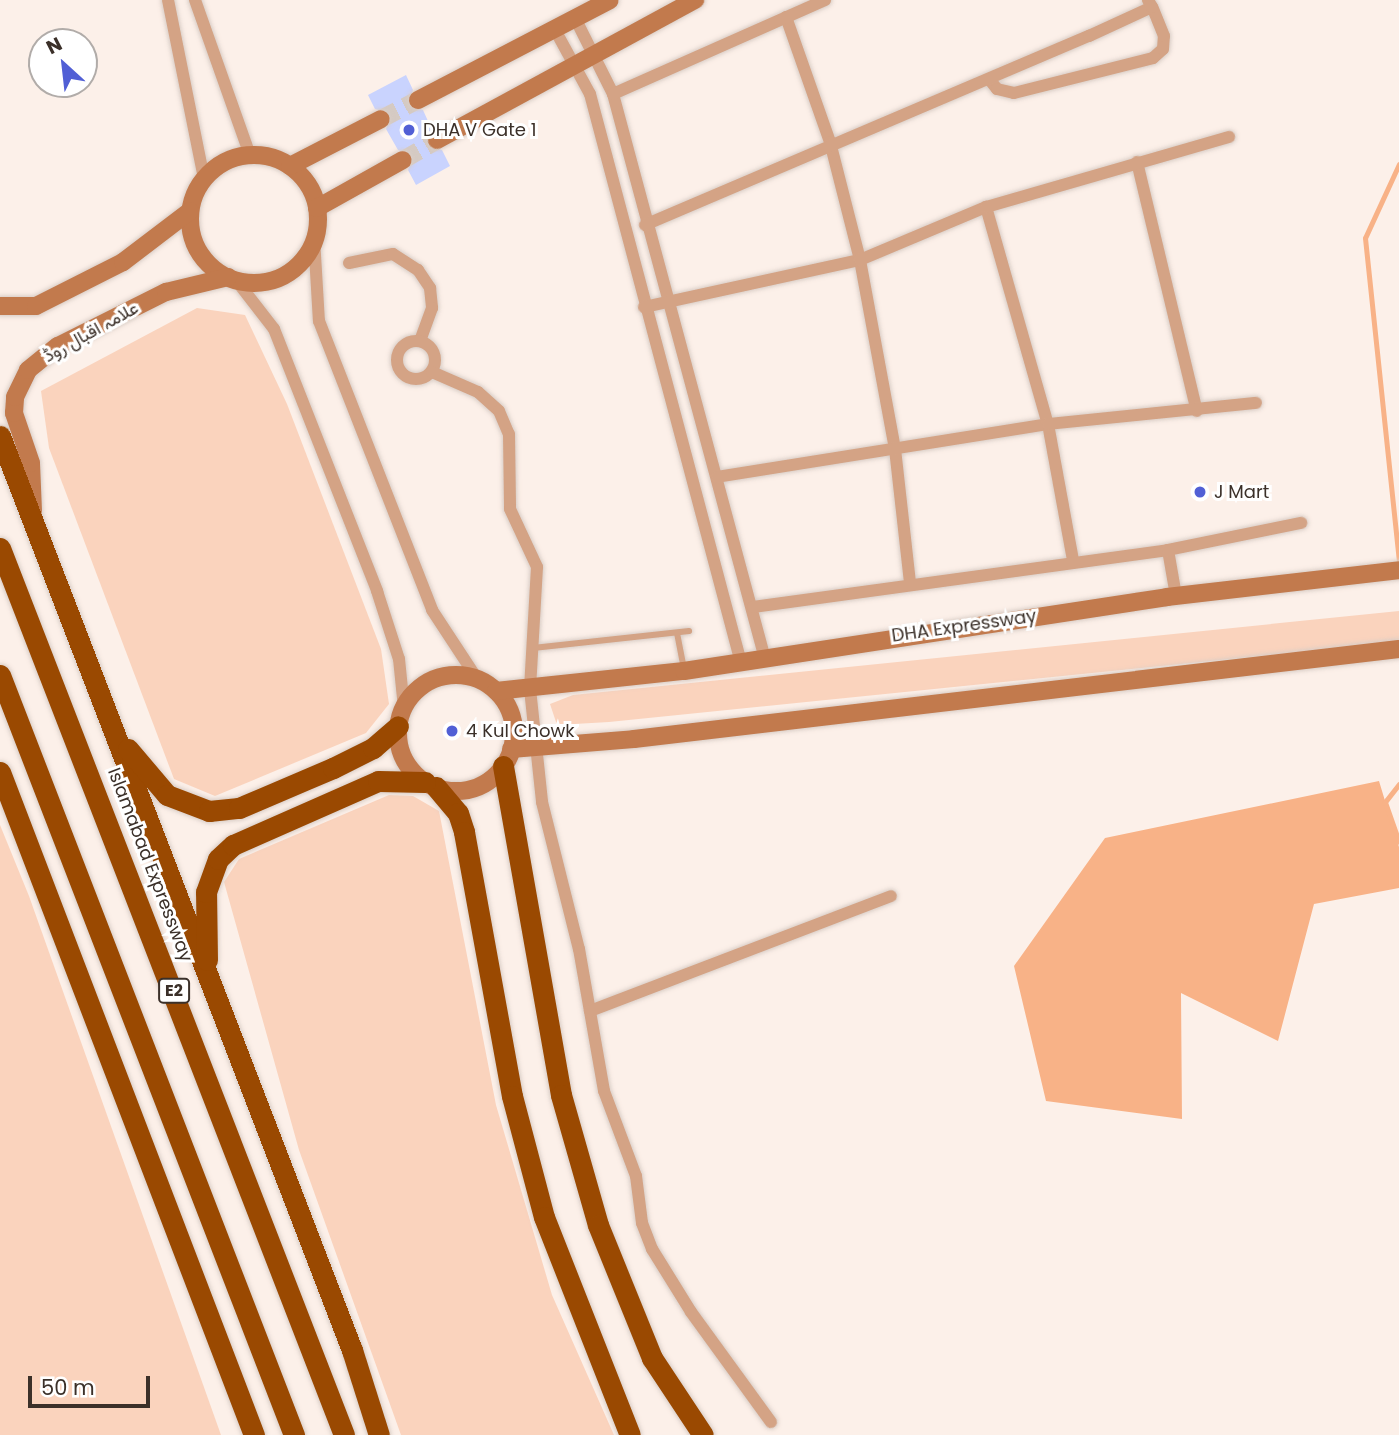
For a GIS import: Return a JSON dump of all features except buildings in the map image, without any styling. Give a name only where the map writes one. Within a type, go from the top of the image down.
[{"type":"highway","points":[[0,436],[207,974],[379,1435]]},
{"type":"highway","name":"Islamabad Expressway","points":[[0,548],[344,1435]]},
{"type":"highway","points":[[0,675],[294,1435]]},
{"type":"highway","points":[[112,727],[167,795],[209,811],[239,808],[333,768],[373,748],[401,717]]},
{"type":"highway","points":[[507,757],[561,1096],[598,1225],[652,1358],[703,1435]]},
{"type":"highway","points":[[0,772],[254,1435]]},
{"type":"highway","points":[[207,974],[206,892],[218,859],[233,845],[378,781],[431,785],[457,813],[464,832],[512,1096],[544,1217],[630,1435]]},
{"type":"main road","points":[[418,100],[556,32],[610,0]]},
{"type":"main road","points":[[438,140],[595,52],[695,0]]},
{"type":"main road","points":[[290,166],[381,119]]},
{"type":"main road","points":[[232,279],[201,255],[192,234],[190,211],[204,179],[229,160],[250,155],[290,166],[307,183],[317,208],[403,160]]},
{"type":"main road","name":"علامہ اقبال روڈ","points":[[34,524],[31,463],[15,413],[15,397],[28,370],[58,346],[166,292],[232,279],[261,282],[284,275],[303,259],[314,238],[317,208]]},
{"type":"main road","points":[[0,306],[36,306],[123,262],[190,211]]},
{"type":"main road","name":"DHA Expressway","points":[[496,691],[684,671],[764,655],[1177,596],[1395,570]]},
{"type":"main road","points":[[507,757],[510,712],[496,691],[478,680],[441,677],[419,688],[401,717],[404,758],[431,785],[468,789],[507,757],[534,747],[1399,649]]},
{"type":"street","points":[[168,0],[204,179]]},
{"type":"street","points":[[195,0],[250,155]]},
{"type":"street","points":[[613,94],[825,0]]},
{"type":"street","points":[[645,225],[830,142],[989,79],[1150,4],[1164,36],[1163,49],[1153,58],[1014,93],[997,89],[989,79]]},
{"type":"street","points":[[786,16],[830,142],[860,260],[895,450],[910,583]]},
{"type":"street","points":[[577,21],[595,52],[613,94],[645,225],[753,607],[764,655]]},
{"type":"street","points":[[556,32],[590,94],[644,307],[740,659]]},
{"type":"street","points":[[644,307],[860,260],[986,207],[1229,137]]},
{"type":"street","points":[[1137,162],[1197,411]]},
{"type":"street","points":[[986,207],[1048,424],[1073,560]]},
{"type":"street","points":[[314,238],[319,321],[432,610],[478,680]]},
{"type":"street","points":[[349,263],[393,254],[418,270],[430,288],[432,308],[420,341],[398,352],[398,370],[415,380],[432,372]]},
{"type":"street","points":[[232,279],[274,330],[377,591],[399,659],[401,717]]},
{"type":"street","points":[[420,341],[434,353],[432,372]]},
{"type":"street","points":[[432,372],[491,402],[509,434],[510,509],[537,567],[530,689],[534,747],[604,1091],[636,1176],[652,1250],[771,1422]]},
{"type":"street","points":[[717,477],[1048,424],[1256,403]]},
{"type":"street","points":[[753,607],[1073,560],[1168,550],[1301,523]]},
{"type":"street","points":[[1168,550],[1177,596]]},
{"type":"street","points":[[590,1012],[891,896]]},
{"type":"lane","points":[[533,648],[689,631]]},
{"type":"lane","points":[[677,633],[684,671]]},
{"type":"shaded area","points":[[197,308],[245,315],[287,404],[381,649],[389,704],[366,733],[215,796],[174,779],[49,448],[41,391]]},
{"type":"shaded area","points":[[1399,611],[1399,642],[609,722],[557,725],[550,704],[573,695]]},
{"type":"shaded area","points":[[1379,781],[1399,847],[1399,888],[1314,904],[1278,1041],[1181,993],[1182,1119],[1046,1101],[1014,966],[1105,838]]},
{"type":"shaded area","points":[[389,795],[413,796],[439,811],[496,1105],[552,1295],[614,1435],[401,1435],[299,1150],[224,882],[239,859]]},
{"type":"shaded area","points":[[0,825],[29,896],[221,1435],[0,1435]]},
{"type":"waterway","points":[[1399,164],[1365,238],[1399,563]]},
{"type":"waterway","points":[[1399,784],[1385,802],[1399,842]]},
{"type":"tunnel","points":[[381,119],[418,100]]},
{"type":"tunnel","points":[[403,160],[437,140]]},
{"type":"place","name":"DHA V Gate 1","points":[[409,130]]},
{"type":"place","name":"J Mart","points":[[1200,492]]},
{"type":"place","name":"4 Kul Chowk","points":[[452,731]]}]
